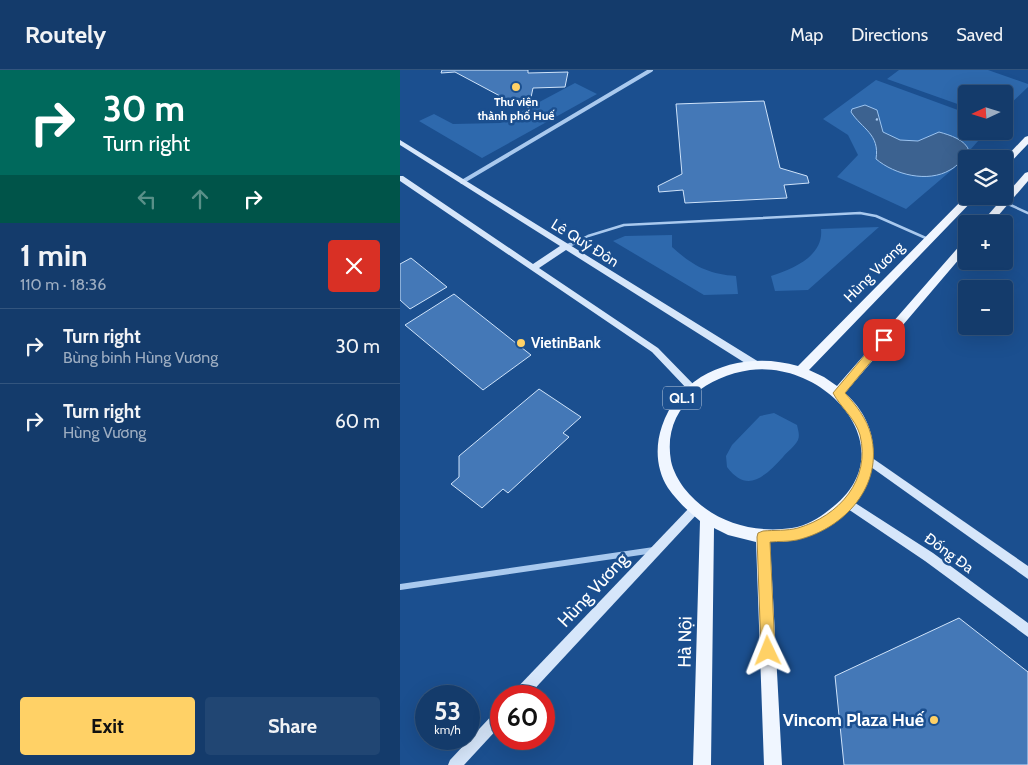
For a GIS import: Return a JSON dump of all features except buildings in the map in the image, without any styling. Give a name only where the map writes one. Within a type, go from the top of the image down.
[{"type":"main road","points":[[1013,155],[1028,139]]},
{"type":"main road","points":[[1013,192],[1028,175]]},
{"type":"main road","name":"Hùng Vương","points":[[800,371],[963,205]]},
{"type":"main road","points":[[993,215],[1001,205]]},
{"type":"main road","points":[[838,393],[958,254]]},
{"type":"main road","name":"QL.1","points":[[756,365],[778,366],[800,371],[827,384],[855,412],[865,435],[868,459],[865,475],[859,490],[850,504],[826,522],[797,534],[763,537],[724,528],[701,514],[677,490],[666,468],[663,446],[667,424],[677,405],[692,388],[711,376],[732,368],[756,365]]},
{"type":"main road","name":"Hà Nội","points":[[701,514],[702,765]]},
{"type":"main road","points":[[763,537],[772,765]]},
{"type":"street","points":[[462,182],[651,70]]},
{"type":"street","name":"Lê Quý Đôn","points":[[400,142],[756,365]]},
{"type":"street","points":[[400,178],[655,350],[692,388]]},
{"type":"street","points":[[532,268],[565,247]]},
{"type":"street","name":"Đống Đa","points":[[868,459],[1028,573]]},
{"type":"street","name":"Đống Đa","points":[[850,504],[929,557],[1028,631]]},
{"type":"street","name":"Hùng Vương","points":[[530,685],[658,550],[701,514]]},
{"type":"street","points":[[400,587],[658,550]]},
{"type":"street","points":[[455,765],[490,728]]},
{"type":"lane","points":[[1011,205],[1028,213]]},
{"type":"lane","points":[[565,247],[588,236],[624,225],[860,213],[876,216],[929,240]]},
{"type":"path","points":[[876,119],[880,121]]},
{"type":"shaded area","points":[[899,70],[988,70],[1028,84],[1028,87],[1013,101],[1013,85],[958,85],[958,104],[887,79]]},
{"type":"shaded area","points":[[876,80],[958,110],[958,140],[979,140],[970,150],[958,150],[958,163],[906,209],[837,177],[858,155],[848,135],[823,119]]},
{"type":"shaded area","points":[[575,83],[597,94],[482,158],[419,121],[434,114],[453,124],[500,123]]},
{"type":"shaded area","points":[[865,105],[877,110],[883,132],[900,140],[918,141],[939,132],[953,136],[965,144],[968,150],[958,150],[958,164],[941,174],[922,176],[902,173],[876,159],[877,150],[873,138],[855,118],[851,112],[852,109]]},
{"type":"shaded area","points":[[879,227],[808,290],[775,291],[771,276],[789,270],[812,254],[818,247],[821,229]]},
{"type":"shaded area","points":[[672,235],[672,247],[694,264],[709,271],[736,276],[738,294],[704,295],[613,241],[625,236]]},
{"type":"shaded area","points":[[774,413],[797,425],[798,440],[777,464],[763,475],[749,481],[742,480],[727,467],[726,456],[732,445],[760,416]]},
{"type":"place","name":"Thư viện thành phố Huế","points":[[516,87]]},
{"type":"place","name":"VietinBank","points":[[521,343]]},
{"type":"place","name":"Vincom Plaza Huế","points":[[934,720]]},
{"type":"route","points":[[768,651],[763,537],[797,534],[826,522],[850,504],[859,490],[865,475],[868,459],[865,435],[855,412],[838,393],[884,340]]}]
